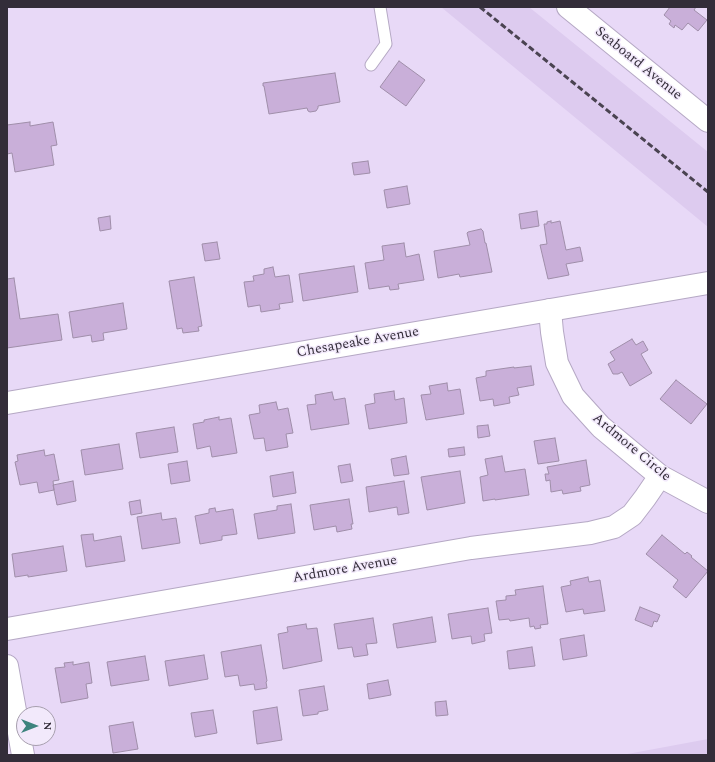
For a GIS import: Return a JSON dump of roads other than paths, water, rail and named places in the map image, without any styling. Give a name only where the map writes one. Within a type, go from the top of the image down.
[{"type":"street","name":"Seaboard Avenue","points":[[568,7],[708,120]]},
{"type":"street","name":"Chesapeake Avenue","points":[[7,403],[708,283]]},
{"type":"street","name":"Ardmore Circle","points":[[550,310],[557,363],[573,396],[601,427],[660,476],[708,502]]},
{"type":"street","name":"Ardmore Avenue","points":[[7,629],[471,548],[590,533],[614,527],[632,515],[660,476]]},
{"type":"street","points":[[7,666],[23,755]]},
{"type":"lane","points":[[371,65],[386,44],[380,7]]},
{"type":"railway","points":[[480,7],[708,192]]}]
